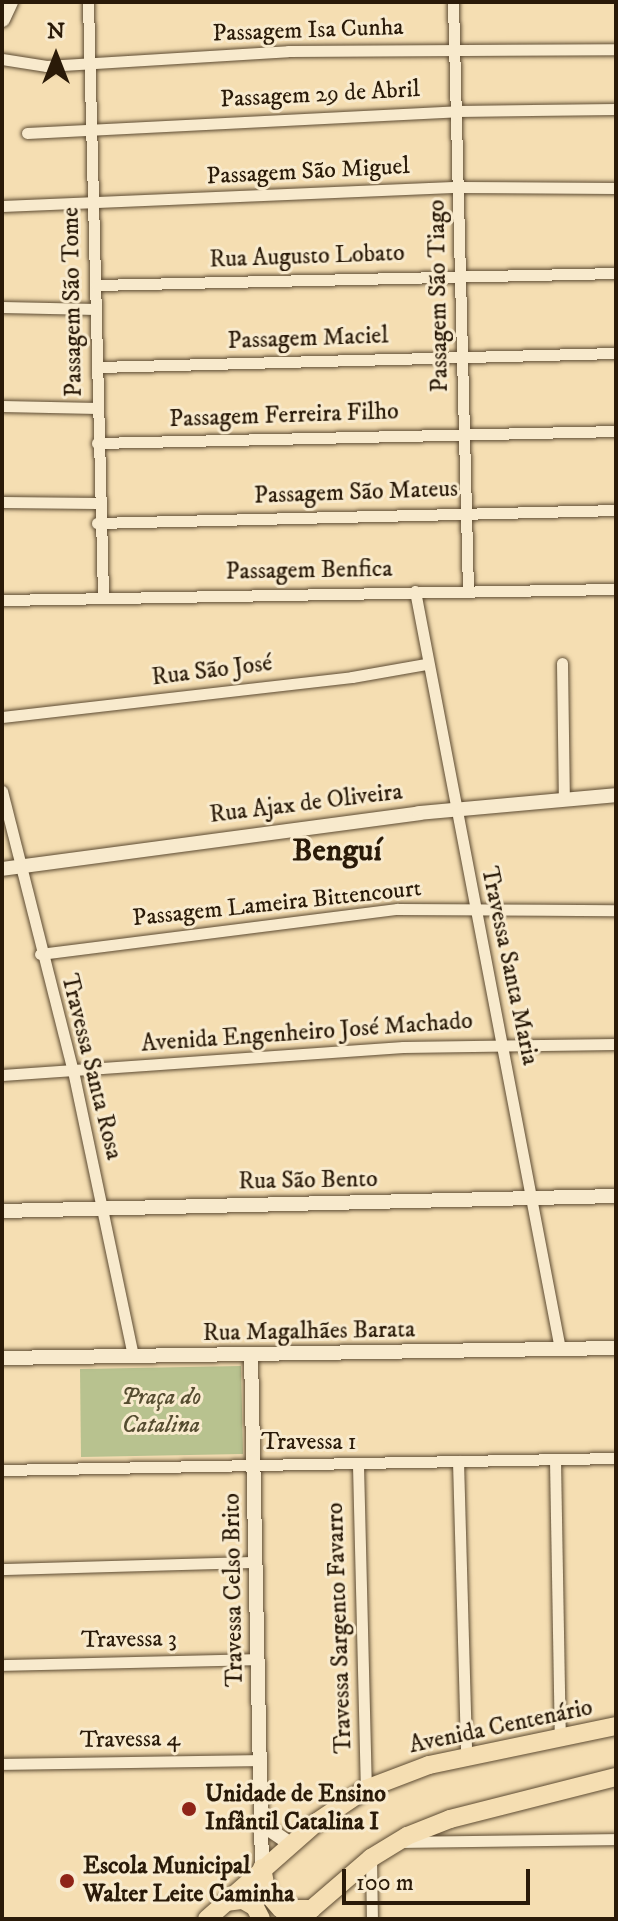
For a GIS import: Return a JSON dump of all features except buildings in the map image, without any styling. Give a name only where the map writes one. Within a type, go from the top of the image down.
[{"type":"main road","points":[[2,19],[10,2]]},
{"type":"main road","name":"Avenida Centenário","points":[[207,1919],[291,1844],[366,1789],[466,1756],[616,1726]]},
{"type":"main road","points":[[262,1868],[267,1893],[281,1909],[306,1914],[371,1858],[395,1842],[450,1819],[616,1777]]},
{"type":"main road","points":[[226,1902],[243,1900],[255,1907],[261,1919]]},
{"type":"street","name":"Passagem São Tiago","points":[[453,2],[468,590]]},
{"type":"street","name":"Passagem São Tome","points":[[88,4],[98,367],[97,523],[103,596]]},
{"type":"street","name":"Passagem Isa Cunha","points":[[2,59],[90,64],[288,51],[616,49]]},
{"type":"street","name":"Passagem 29 de Abril","points":[[27,133],[457,111],[616,109]]},
{"type":"street","name":"Passagem São Miguel","points":[[2,206],[94,205],[459,187],[616,188]]},
{"type":"street","name":"Rua Augusto Lobato","points":[[96,285],[616,273]]},
{"type":"street","points":[[2,307],[96,309]]},
{"type":"street","name":"Passagem Maciel","points":[[98,367],[616,353]]},
{"type":"street","points":[[2,406],[97,408]]},
{"type":"street","name":"Passagem Ferreira Filho","points":[[97,443],[616,431]]},
{"type":"street","points":[[2,502],[97,503]]},
{"type":"street","name":"Passagem São Mateus","points":[[97,523],[616,510]]},
{"type":"street","name":"Passagem Benfica","points":[[2,600],[616,589]]},
{"type":"street","name":"Travessa Santa Maria","points":[[415,591],[453,809],[503,1043],[560,1349]]},
{"type":"street","points":[[562,663],[564,799]]},
{"type":"street","name":"Rua São José","points":[[2,717],[352,677],[426,664]]},
{"type":"street","name":"Travessa Santa Rosa","points":[[2,791],[17,865],[73,1071],[133,1355]]},
{"type":"street","name":"Rua Ajax de Oliveira","points":[[2,869],[453,809],[616,795]]},
{"type":"street","name":"Passagem Lameira Bittencourt","points":[[40,954],[397,909],[616,910]]},
{"type":"street","name":"Avenida Engenheiro José Machado","points":[[2,1075],[503,1043],[616,1044]]},
{"type":"street","name":"Rua São Bento","points":[[2,1211],[616,1196]]},
{"type":"street","name":"Rua Magalhães Barata","points":[[2,1358],[616,1348]]},
{"type":"street","name":"Travessa Celso Brito","points":[[251,1355],[262,1868]]},
{"type":"street","name":"Travessa 1","points":[[2,1470],[616,1458]]},
{"type":"street","points":[[555,1460],[560,1737]]},
{"type":"street","points":[[458,1461],[466,1756]]},
{"type":"street","name":"Travessa Sargento Favarro","points":[[358,1465],[366,1789]]},
{"type":"street","points":[[2,1569],[255,1562]]},
{"type":"street","name":"Travessa 3","points":[[2,1665],[257,1659]]},
{"type":"street","name":"Travessa 4","points":[[2,1764],[259,1760]]},
{"type":"street","points":[[261,1824],[291,1844]]},
{"type":"street","points":[[395,1842],[616,1839]]},
{"type":"street","points":[[371,1858],[372,1919]]},
{"type":"green space","name":"Praça do Catalina","points":[[241,1366],[243,1454],[81,1457],[80,1369]]},
{"type":"place","name":"Unidade de Ensino Infântil Catalina I","points":[[189,1809]]},
{"type":"place","name":"Escola Municipal Walter Leite Caminha","points":[[67,1881]]},
{"type":"district","name":"Benguí","points":[[337,851]]}]
